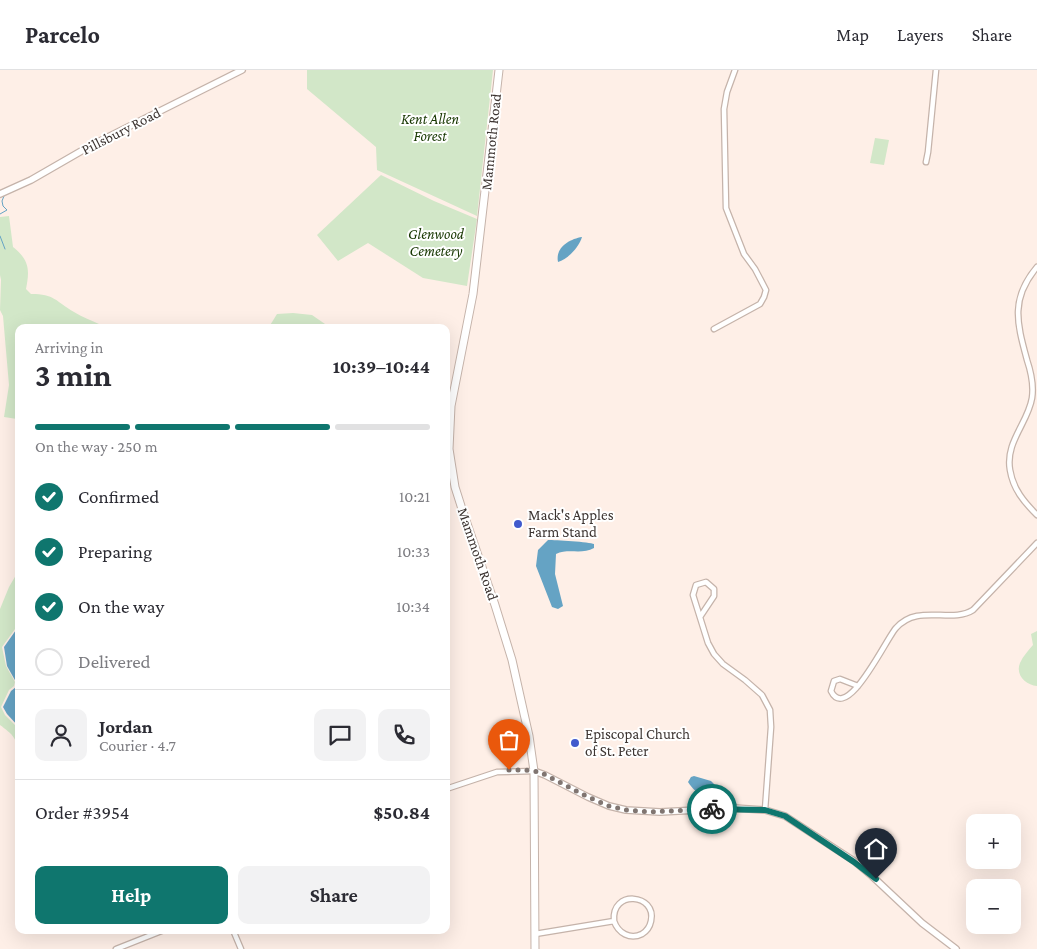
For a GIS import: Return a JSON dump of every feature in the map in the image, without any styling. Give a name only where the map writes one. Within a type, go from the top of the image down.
[{"type":"main road","name":"Mammoth Road","points":[[450,428],[451,406],[473,294],[499,70]]},
{"type":"main road","name":"Mammoth Road","points":[[450,455],[462,509],[512,660],[530,743],[534,771],[535,949]]},
{"type":"street","name":"Pillsbury Road","points":[[0,194],[30,180],[90,146],[242,70]]},
{"type":"street","points":[[714,329],[760,304],[766,290],[755,269],[744,254],[726,208],[724,108],[727,92],[735,70]]},
{"type":"street","points":[[926,162],[936,70]]},
{"type":"street","points":[[1037,267],[1022,289],[1017,304],[1018,324],[1032,381],[1032,397],[1028,411],[1014,439],[1009,462],[1011,476],[1016,489],[1037,515]]},
{"type":"street","points":[[858,686],[840,678],[834,681],[831,691],[835,697],[842,699],[847,697],[858,686],[898,625],[908,619],[919,615],[948,615],[970,612],[1037,543]]},
{"type":"street","points":[[700,617],[714,596],[714,589],[706,582],[699,583],[693,592],[700,617],[714,654],[723,664],[758,691],[765,699],[770,710],[771,727],[765,810]]},
{"type":"street","points":[[450,787],[480,776],[497,772],[524,770],[545,775],[588,797],[609,806],[626,810],[649,812],[734,808],[777,812],[797,822],[854,862],[872,876],[922,923],[956,949]]},
{"type":"street","points":[[635,898],[642,901],[651,912],[649,927],[637,936],[623,933],[617,928],[614,921],[616,907],[628,899],[635,898]]},
{"type":"street","points":[[535,934],[614,921]]},
{"type":"street","points":[[116,949],[154,934]]},
{"type":"street","points":[[235,934],[241,949]]},
{"type":"green space","name":"Kent Allen Forest","points":[[307,70],[493,70],[477,216],[377,170],[376,147],[307,89]]},
{"type":"green space","points":[[875,138],[889,140],[884,165],[870,163]]},
{"type":"green space","name":"Glenwood Cemetery","points":[[381,175],[434,201],[477,219],[467,286],[423,278],[368,243],[338,261],[317,235]]},
{"type":"green space","points":[[9,216],[13,247],[22,256],[27,265],[26,289],[31,294],[50,297],[77,314],[99,324],[15,324],[15,419],[4,417],[9,385],[3,316],[0,310],[0,217]]},
{"type":"green space","points":[[277,314],[312,315],[325,324],[271,324]]},
{"type":"green space","points":[[15,577],[15,629],[2,647],[6,666],[15,682],[1,707],[5,715],[15,725],[15,741],[13,736],[0,725],[0,609]]},
{"type":"green space","points":[[1037,631],[1037,686],[1029,684],[1022,679],[1019,667],[1033,645],[1031,634]]},
{"type":"water","points":[[582,237],[573,252],[558,262],[561,248],[573,240]]},
{"type":"water","points":[[548,540],[594,544],[594,548],[589,550],[556,554],[555,574],[563,606],[558,609],[552,607],[536,566],[538,550]]},
{"type":"water","points":[[15,631],[15,680],[7,666],[4,647]]},
{"type":"water","points":[[15,688],[15,723],[3,707],[11,691]]},
{"type":"water","points":[[694,776],[711,781],[715,785],[713,792],[705,795],[696,791],[688,782]]},
{"type":"waterway","points":[[0,214],[7,210],[3,206],[4,196]]},
{"type":"waterway","points":[[0,236],[5,249]]},
{"type":"way so far","points":[[509,770],[540,772],[566,788],[609,806],[626,810],[660,812],[712,809]]},
{"type":"place","name":"Mack's Apples Farm Stand","points":[[518,524]]},
{"type":"place","name":"Episcopal Church of St. Peter","points":[[575,743]]},
{"type":"route","points":[[712,809],[734,808],[777,812],[797,822],[876,879]]}]
